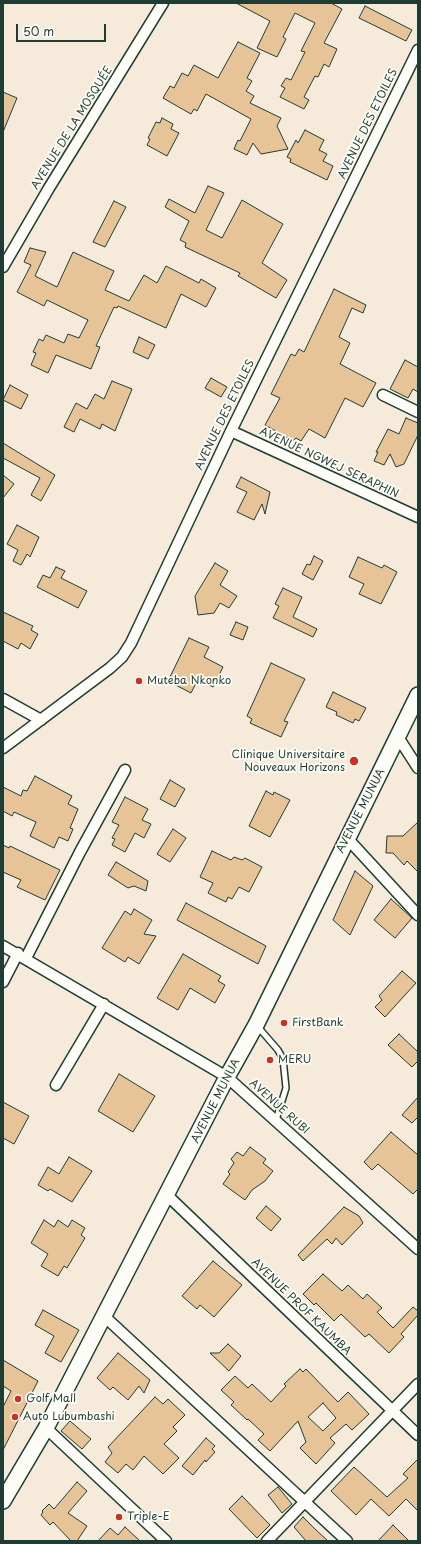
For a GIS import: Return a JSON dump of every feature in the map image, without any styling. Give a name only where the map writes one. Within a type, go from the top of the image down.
[{"type":"main road","name":"AVENUE MUNUA","points":[[3,1501],[46,1428],[227,1077],[256,1025],[346,838],[418,695]]},
{"type":"street","name":"AVENUE DE LA MOSQUÉE","points":[[3,267],[49,188],[164,3]]},
{"type":"street","name":"AVENUE DES ETOILES","points":[[3,748],[110,668],[122,657],[131,643],[230,431],[418,50]]},
{"type":"street","points":[[383,395],[418,412]]},
{"type":"street","name":"AVENUE NGWEJ SERAPHIN","points":[[230,431],[418,517]]},
{"type":"street","points":[[3,699],[41,720]]},
{"type":"street","points":[[398,737],[418,768]]},
{"type":"street","points":[[3,982],[22,955],[125,770]]},
{"type":"street","points":[[346,838],[418,915]]},
{"type":"street","name":"AVENUE RUBI","points":[[3,946],[22,955],[227,1077],[418,1249]]},
{"type":"street","points":[[56,1085],[104,1004]]},
{"type":"street","name":"AVENUE PROF KAUMBA","points":[[167,1195],[418,1435]]},
{"type":"street","points":[[104,1316],[346,1541]]},
{"type":"street","points":[[267,1541],[418,1384]]},
{"type":"street","points":[[46,1428],[166,1541]]},
{"type":"lane","points":[[256,1025],[278,1050],[283,1059],[286,1088],[276,1120]]},
{"type":"building","points":[[236,3],[331,3],[342,9],[324,43],[337,49],[329,67],[324,64],[318,77],[315,76],[304,97],[309,100],[304,109],[280,97],[285,88],[281,86],[286,78],[291,80],[305,52],[301,51],[315,23],[295,13],[283,37],[286,39],[277,57],[257,48],[270,21]]},
{"type":"building","points":[[365,6],[412,30],[406,41],[359,18]]},
{"type":"building","points":[[238,42],[260,53],[247,78],[252,81],[246,91],[254,96],[250,103],[281,118],[277,126],[288,149],[261,154],[253,143],[247,155],[234,149],[238,140],[240,141],[251,119],[206,94],[197,111],[194,109],[191,114],[163,98],[170,86],[174,88],[182,73],[188,76],[194,65],[218,78]]},
{"type":"building","points":[[3,92],[17,98],[3,132]]},
{"type":"building","points":[[162,118],[173,124],[171,129],[179,133],[167,156],[147,145],[150,139],[148,138],[156,122],[160,123]]},
{"type":"building","points":[[305,130],[324,140],[319,150],[327,154],[323,161],[333,166],[327,180],[290,162],[291,159],[287,157],[296,140],[298,143]]},
{"type":"building","points":[[208,186],[224,193],[206,230],[222,238],[242,200],[283,224],[262,263],[287,280],[276,298],[238,276],[240,273],[185,247],[186,243],[180,240],[189,221],[165,207],[169,199],[195,213]]},
{"type":"building","points":[[114,201],[126,207],[105,247],[93,242]]},
{"type":"building","points":[[30,248],[46,252],[35,276],[57,287],[73,252],[114,271],[105,290],[129,301],[144,275],[157,283],[166,266],[199,283],[201,279],[216,288],[206,307],[181,294],[166,328],[118,306],[117,308],[114,307],[96,346],[100,347],[91,369],[56,355],[48,373],[31,365],[36,353],[33,352],[39,339],[43,341],[46,335],[64,343],[68,334],[79,338],[88,320],[47,300],[44,306],[17,292],[31,265],[24,262]]},
{"type":"building","points":[[334,289],[366,305],[363,313],[352,308],[339,337],[350,343],[340,364],[376,383],[363,407],[345,398],[325,438],[309,429],[301,441],[296,438],[293,441],[265,425],[280,398],[271,394],[291,354],[295,356],[299,349],[304,352]]},
{"type":"building","points":[[139,337],[155,345],[148,359],[133,352]]},
{"type":"building","points":[[405,360],[418,367],[418,392],[413,389],[408,398],[390,389]]},
{"type":"building","points":[[211,378],[227,387],[221,397],[205,388]]},
{"type":"building","points":[[112,381],[132,389],[115,431],[102,424],[100,429],[80,419],[74,432],[64,427],[76,403],[87,409],[95,394],[104,399]]},
{"type":"building","points":[[10,385],[28,395],[21,409],[3,400]]},
{"type":"building","points":[[406,418],[418,423],[418,435],[404,464],[396,467],[390,454],[384,465],[374,461],[378,452],[376,452],[388,429],[399,434]]},
{"type":"building","points":[[3,443],[55,475],[41,501],[31,495],[40,478],[3,458]]},
{"type":"building","points":[[3,475],[14,484],[3,498]]},
{"type":"building","points":[[241,477],[270,492],[265,514],[262,504],[254,520],[237,512],[247,492],[236,487]]},
{"type":"building","points":[[17,525],[39,537],[30,557],[27,554],[21,565],[13,561],[18,550],[7,544]]},
{"type":"building","points":[[314,556],[323,561],[313,580],[302,574],[307,564],[310,565]]},
{"type":"building","points":[[358,557],[382,568],[384,565],[397,572],[381,604],[359,594],[364,584],[349,577]]},
{"type":"building","points":[[215,563],[228,571],[220,585],[237,596],[229,608],[220,603],[214,613],[198,615],[195,596]]},
{"type":"building","points":[[56,567],[65,571],[61,578],[87,591],[78,608],[37,587],[43,575],[50,578]]},
{"type":"building","points":[[283,588],[302,597],[293,617],[317,629],[313,637],[273,618],[279,606],[275,604]]},
{"type":"building","points":[[3,612],[33,626],[31,630],[38,634],[30,649],[21,643],[18,649],[3,641]]},
{"type":"building","points":[[236,622],[248,627],[243,640],[230,635]]},
{"type":"building","points":[[189,638],[209,647],[204,657],[223,667],[213,687],[198,679],[191,693],[168,681]]},
{"type":"building","points":[[271,663],[305,679],[284,721],[288,722],[281,737],[250,723],[252,719],[247,716]]},
{"type":"building","points":[[333,692],[366,708],[359,721],[355,719],[353,723],[336,715],[337,712],[326,707]]},
{"type":"building","points":[[35,776],[72,796],[68,804],[78,809],[70,828],[73,829],[68,841],[59,837],[54,848],[30,836],[36,822],[14,812],[12,816],[3,811],[3,787],[21,796],[23,790],[27,791]]},
{"type":"building","points":[[170,780],[185,789],[175,807],[160,799]]},
{"type":"building","points":[[266,791],[273,795],[274,792],[290,800],[270,837],[249,826]]},
{"type":"building","points":[[125,797],[148,809],[142,820],[151,824],[144,838],[135,833],[125,852],[112,845],[115,839],[112,838],[119,825],[112,822]]},
{"type":"building","points":[[418,822],[418,872],[407,861],[404,865],[393,853],[386,853],[387,836],[403,836]]},
{"type":"building","points":[[173,829],[186,838],[170,862],[157,854]]},
{"type":"building","points":[[3,845],[9,848],[10,846],[60,870],[45,900],[17,887],[21,880],[3,872]]},
{"type":"building","points":[[212,851],[231,860],[234,857],[242,860],[245,858],[262,867],[249,892],[239,887],[232,899],[228,897],[226,902],[208,893],[213,883],[200,877]]},
{"type":"building","points":[[116,862],[148,881],[146,891],[134,886],[128,888],[108,875]]},
{"type":"building","points":[[355,871],[373,886],[350,935],[333,920]]},
{"type":"building","points":[[391,899],[412,918],[395,938],[374,920]]},
{"type":"building","points":[[186,903],[266,946],[258,964],[177,920]]},
{"type":"building","points":[[134,909],[152,920],[144,934],[156,936],[139,964],[128,957],[125,962],[102,948],[125,911],[131,915]]},
{"type":"building","points":[[183,954],[221,976],[218,981],[225,985],[215,1003],[190,988],[178,1010],[157,998]]},
{"type":"building","points":[[402,971],[416,983],[385,1017],[375,1007],[382,1000],[379,996]]},
{"type":"building","points":[[399,1034],[418,1052],[418,1061],[412,1067],[388,1045]]},
{"type":"building","points":[[119,1074],[155,1096],[133,1132],[98,1111]]},
{"type":"building","points":[[418,1097],[418,1117],[412,1123],[402,1115]]},
{"type":"building","points":[[3,1102],[29,1116],[14,1144],[3,1138]]},
{"type":"building","points":[[391,1132],[418,1155],[418,1189],[413,1194],[378,1164],[372,1170],[364,1162]]},
{"type":"building","points":[[250,1147],[266,1159],[263,1163],[273,1171],[265,1181],[252,1190],[245,1200],[223,1184],[230,1174],[228,1172],[234,1163],[231,1159],[237,1152],[243,1156]]},
{"type":"building","points":[[69,1157],[92,1171],[72,1202],[50,1189],[48,1191],[38,1185],[48,1167],[59,1174]]},
{"type":"building","points":[[266,1206],[281,1219],[271,1231],[256,1218]]},
{"type":"building","points":[[344,1207],[359,1216],[363,1223],[342,1245],[336,1238],[332,1244],[327,1239],[303,1261],[298,1255]]},
{"type":"building","points":[[44,1220],[54,1227],[58,1220],[68,1227],[72,1220],[85,1228],[81,1235],[85,1238],[67,1268],[64,1266],[58,1276],[41,1266],[48,1254],[31,1243]]},
{"type":"building","points":[[213,1261],[242,1285],[214,1317],[200,1305],[197,1309],[182,1296]]},
{"type":"building","points":[[323,1274],[342,1291],[348,1285],[363,1299],[367,1294],[382,1308],[377,1312],[393,1328],[413,1307],[418,1311],[418,1315],[401,1334],[404,1337],[389,1353],[369,1334],[365,1337],[341,1314],[334,1321],[316,1303],[314,1305],[303,1294]]},
{"type":"building","points":[[43,1310],[79,1330],[61,1362],[45,1353],[54,1336],[35,1325]]},
{"type":"building","points":[[228,1344],[241,1356],[229,1371],[210,1353],[219,1353]]},
{"type":"building","points":[[118,1353],[150,1380],[144,1393],[139,1386],[128,1400],[113,1387],[110,1390],[97,1378]]},
{"type":"building","name":"Golf Mall","points":[[3,1360],[38,1381],[3,1450],[3,1407],[11,1391],[3,1386]]},
{"type":"building","points":[[300,1369],[303,1372],[306,1369],[338,1402],[348,1392],[369,1414],[352,1430],[346,1424],[330,1438],[335,1443],[316,1464],[300,1448],[306,1442],[298,1421],[270,1451],[258,1440],[264,1434],[231,1405],[234,1402],[221,1390],[235,1376],[248,1388],[252,1384],[271,1402],[286,1386],[284,1384]],"holes":[[[323,1403],[336,1418],[323,1431],[308,1417]]]},
{"type":"building","points":[[155,1397],[163,1404],[168,1399],[185,1415],[173,1427],[177,1431],[164,1444],[179,1458],[163,1474],[144,1456],[133,1470],[126,1464],[118,1473],[105,1462],[112,1453],[108,1447]]},
{"type":"building","points":[[70,1421],[91,1439],[82,1449],[61,1431]]},
{"type":"building","points":[[206,1438],[215,1446],[212,1449],[215,1452],[206,1462],[205,1460],[193,1475],[182,1466]]},
{"type":"building","points":[[418,1459],[418,1511],[406,1499],[389,1516],[371,1499],[356,1515],[331,1491],[354,1467],[387,1497],[408,1478],[403,1474]]},
{"type":"building","points":[[77,1482],[87,1491],[68,1513],[87,1526],[77,1541],[71,1541],[53,1522],[50,1525],[41,1515],[43,1512],[42,1511],[49,1504],[54,1509]]},
{"type":"building","points":[[278,1487],[292,1504],[282,1513],[268,1495]]},
{"type":"building","points":[[242,1496],[270,1525],[257,1538],[229,1509]]},
{"type":"building","points":[[303,1517],[328,1541],[306,1541],[294,1527]]},
{"type":"building","points":[[393,1525],[409,1541],[378,1541]]},
{"type":"building","points":[[125,1527],[140,1541],[98,1541],[110,1528],[118,1535]]},
{"type":"place","name":"Muteba Nkonko","points":[[139,681]]},
{"type":"place","name":"Clinique Universitaire Nouveaux Horizons","points":[[354,761]]},
{"type":"place","name":"FirstBank","points":[[284,1023]]},
{"type":"place","name":"MERU","points":[[270,1060]]},
{"type":"place","name":"Golf Mall","points":[[18,1399]]},
{"type":"place","name":"Auto Lubumbashi","points":[[15,1417]]},
{"type":"place","name":"Triple-E","points":[[119,1517]]}]
